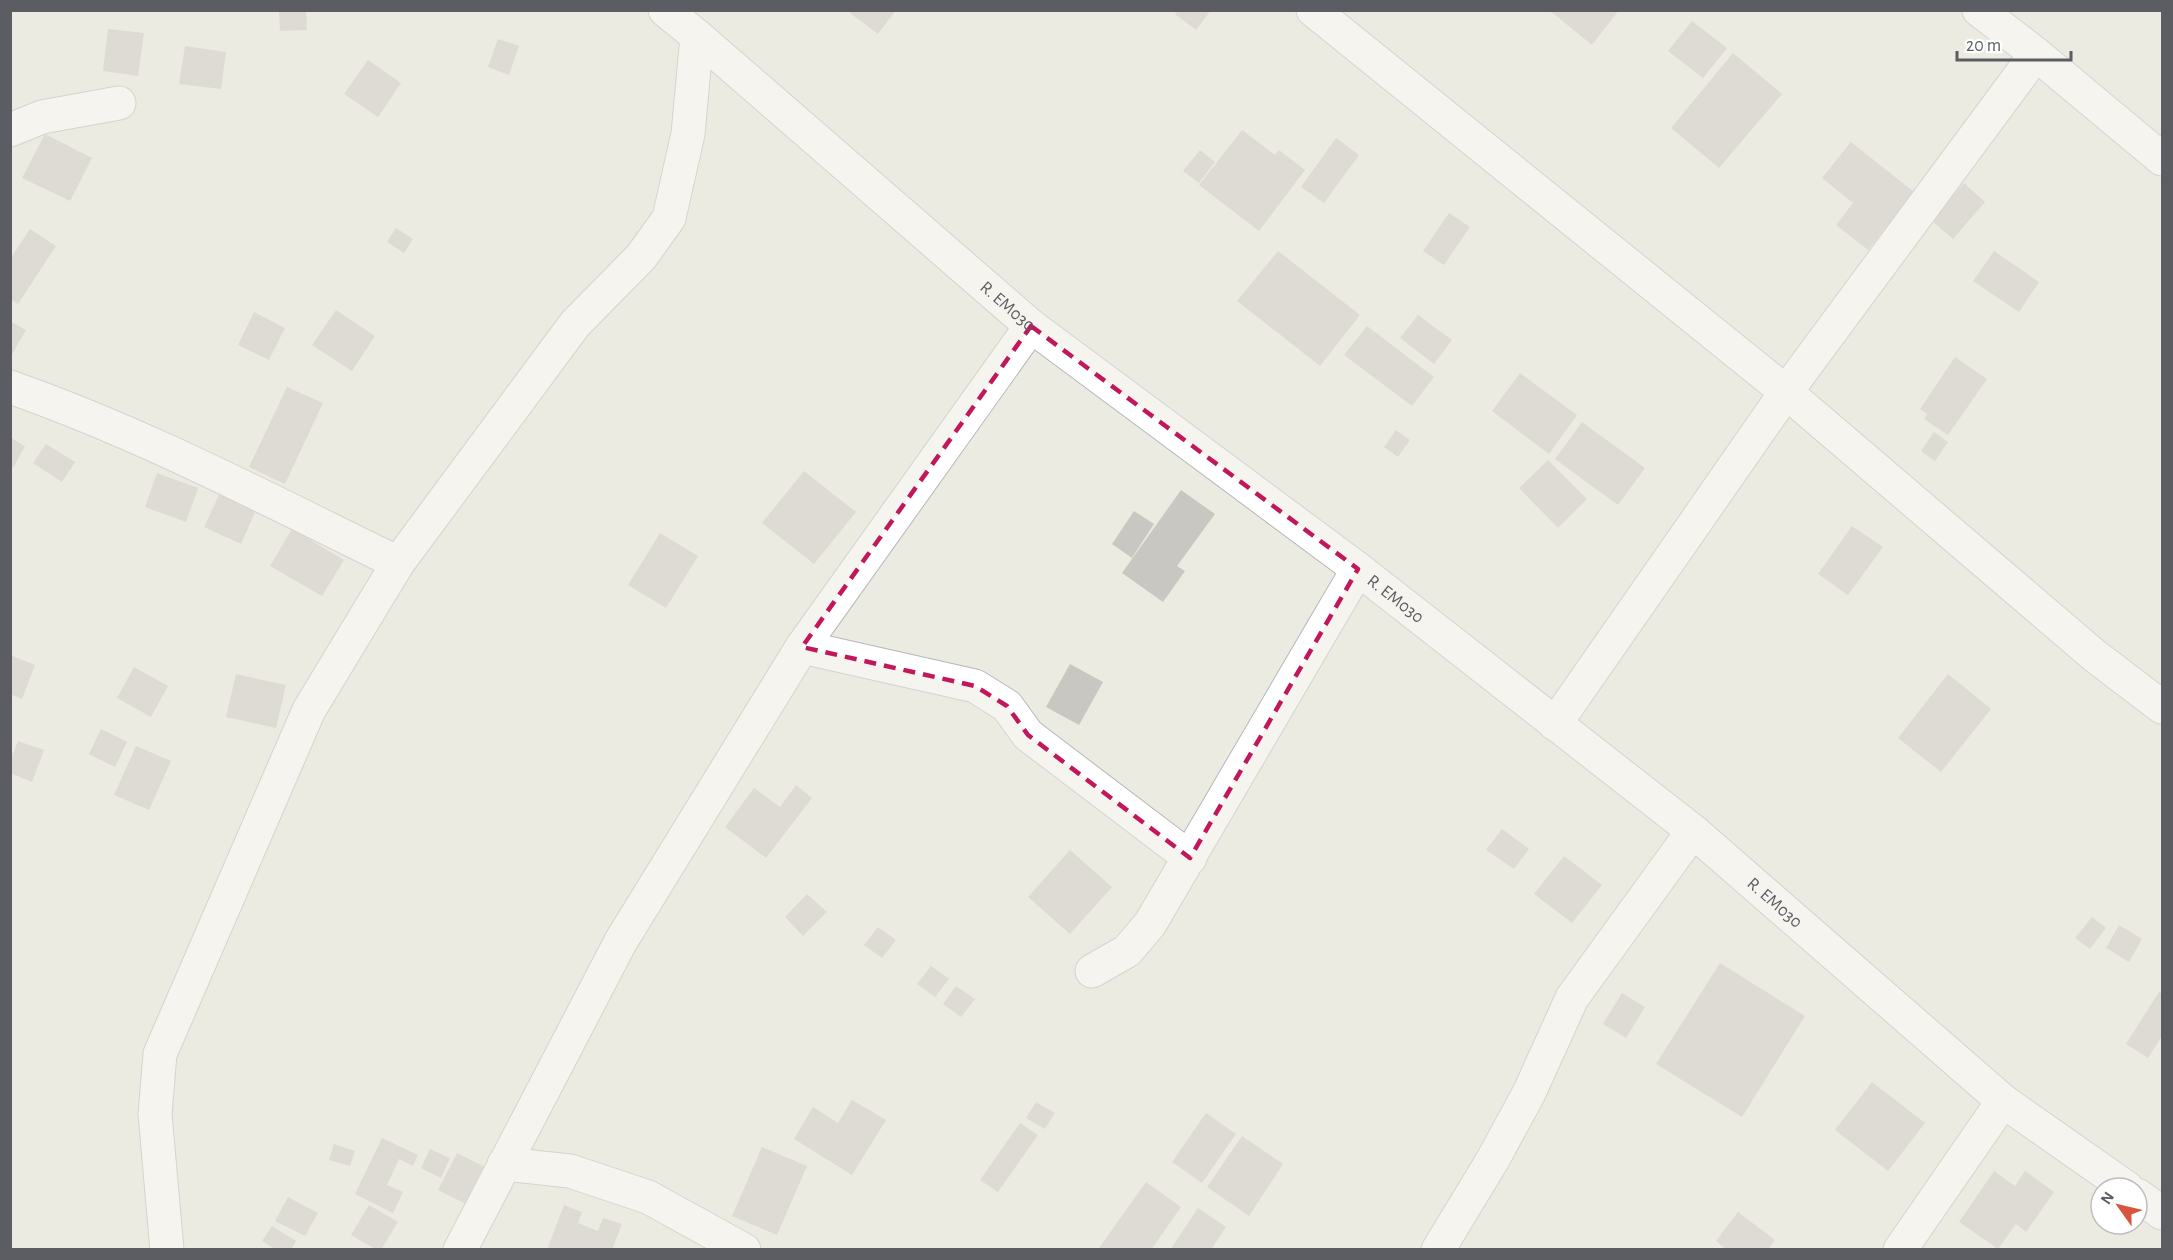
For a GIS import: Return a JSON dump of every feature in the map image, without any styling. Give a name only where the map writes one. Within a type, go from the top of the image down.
[{"type":"street","name":"R. EM030","points":[[665,10],[1031,326],[1358,569],[1693,831],[2003,1101],[2110,1176]]},
{"type":"street","points":[[1313,10],[1786,392],[2095,656],[2163,707]]},
{"type":"street","points":[[1979,10],[2163,159]]},
{"type":"street","points":[[167,1250],[155,1114],[160,1054],[309,710],[398,563],[575,324],[640,257],[669,218],[688,134],[697,36]]},
{"type":"street","points":[[1555,724],[1786,392],[2036,54]]},
{"type":"street","points":[[10,130],[42,117],[120,103]]},
{"type":"street","points":[[460,1250],[621,941],[802,647],[1031,326]]},
{"type":"street","points":[[10,387],[67,406],[214,473],[398,563]]},
{"type":"street","points":[[1092,971],[1127,951],[1150,924],[1358,569]]},
{"type":"street","points":[[802,647],[975,686],[1007,706],[1028,735],[1190,858]]},
{"type":"street","points":[[1437,1250],[1492,1161],[1523,1103],[1572,998],[1693,831]]},
{"type":"street","points":[[1900,1250],[2003,1101]]},
{"type":"street","points":[[504,1164],[570,1171],[648,1197],[744,1250]]},
{"type":"street","points":[[2149,1203],[2163,1213]]},
{"type":"highlighted area","points":[[1031,326],[1358,569],[1190,858],[1028,735],[1007,706],[975,686],[802,647]]},
{"type":"building","points":[[279,10],[306,10],[307,30],[280,31]]},
{"type":"building","points":[[852,10],[896,10],[878,34],[850,13]]},
{"type":"building","points":[[1178,10],[1211,10],[1196,30],[1175,14]]},
{"type":"building","points":[[1549,10],[1619,10],[1592,45]]},
{"type":"building","points":[[1692,21],[1727,48],[1703,78],[1668,51]]},
{"type":"building","points":[[108,29],[144,33],[138,76],[103,71]]},
{"type":"building","points":[[498,39],[519,46],[509,75],[488,67]]},
{"type":"building","points":[[185,46],[226,52],[221,89],[179,84]]},
{"type":"building","points":[[1733,53],[1782,94],[1719,168],[1671,128]]},
{"type":"building","points":[[368,60],[401,83],[378,117],[344,94]]},
{"type":"building","points":[[1242,130],[1275,155],[1279,150],[1305,170],[1259,231],[1199,185]]},
{"type":"building","points":[[45,134],[92,158],[70,201],[22,178]]},
{"type":"building","points":[[1336,138],[1359,155],[1324,203],[1301,187]]},
{"type":"building","points":[[1851,142],[1914,192],[1868,250],[1836,225],[1853,203],[1822,178]]},
{"type":"building","points":[[1200,150],[1215,162],[1199,183],[1183,171]]},
{"type":"building","points":[[1964,183],[1985,202],[1953,239],[1931,220]]},
{"type":"building","points":[[1449,213],[1470,227],[1444,265],[1423,251]]},
{"type":"building","points":[[396,228],[413,239],[404,253],[387,242]]},
{"type":"building","points":[[30,229],[56,246],[18,304],[10,299],[10,259]]},
{"type":"building","points":[[1278,251],[1360,315],[1320,366],[1237,301]]},
{"type":"building","points":[[1994,251],[2039,282],[2019,312],[1973,281]]},
{"type":"building","points":[[336,310],[375,336],[352,371],[312,345]]},
{"type":"building","points":[[254,312],[285,328],[269,360],[238,345]]},
{"type":"building","points":[[1418,315],[1452,340],[1434,364],[1400,338]]},
{"type":"building","points":[[10,321],[26,330],[10,358]]},
{"type":"building","points":[[1367,326],[1434,377],[1412,406],[1344,355]]},
{"type":"building","points":[[1955,357],[1987,379],[1948,435],[1924,419],[1927,414],[1920,409]]},
{"type":"building","points":[[1520,373],[1577,415],[1549,454],[1492,411]]},
{"type":"building","points":[[287,387],[323,403],[285,484],[249,467]]},
{"type":"building","points":[[1582,422],[1645,468],[1618,505],[1555,459]]},
{"type":"building","points":[[1396,430],[1410,440],[1398,457],[1384,447]]},
{"type":"building","points":[[1934,432],[1948,442],[1935,461],[1921,451]]},
{"type":"building","points":[[11,438],[25,446],[13,468],[10,466]]},
{"type":"building","points":[[46,444],[75,462],[62,482],[33,463]]},
{"type":"building","points":[[1548,460],[1587,499],[1558,528],[1519,488]]},
{"type":"building","points":[[804,471],[856,512],[814,564],[762,523]]},
{"type":"building","points":[[157,473],[198,488],[186,522],[145,507]]},
{"type":"building","points":[[1181,490],[1215,514],[1177,566],[1185,571],[1163,602],[1122,573]]},
{"type":"building","points":[[220,493],[256,510],[241,544],[204,527]]},
{"type":"building","points":[[1134,511],[1154,524],[1132,558],[1112,544]]},
{"type":"building","points":[[1852,526],[1883,547],[1848,595],[1818,574]]},
{"type":"building","points":[[292,529],[344,560],[322,596],[270,566]]},
{"type":"building","points":[[660,533],[698,556],[666,608],[628,585]]},
{"type":"building","points":[[10,655],[35,665],[22,699],[10,694]]},
{"type":"building","points":[[1070,664],[1103,682],[1079,725],[1046,707]]},
{"type":"building","points":[[134,667],[168,686],[151,717],[117,698]]},
{"type":"building","points":[[236,674],[286,685],[276,728],[226,717]]},
{"type":"building","points":[[1948,674],[1991,709],[1941,772],[1898,738]]},
{"type":"building","points":[[101,729],[127,742],[115,767],[89,754]]},
{"type":"building","points":[[18,741],[44,750],[32,782],[10,773],[10,761]]},
{"type":"building","points":[[136,746],[171,761],[149,810],[114,795]]},
{"type":"building","points":[[796,785],[812,798],[766,858],[725,827],[754,788],[780,807]]},
{"type":"building","points":[[1502,829],[1529,849],[1514,869],[1486,850]]},
{"type":"building","points":[[1070,850],[1112,887],[1070,934],[1028,897]]},
{"type":"building","points":[[1564,856],[1602,885],[1572,923],[1534,894]]},
{"type":"building","points":[[807,894],[827,912],[803,936],[785,917]]},
{"type":"building","points":[[2092,917],[2106,928],[2090,949],[2075,938]]},
{"type":"building","points":[[2119,925],[2142,939],[2129,962],[2106,948]]},
{"type":"building","points":[[878,927],[896,940],[882,958],[864,945]]},
{"type":"building","points":[[1720,963],[1805,1016],[1742,1117],[1656,1064]]},
{"type":"building","points":[[931,966],[949,979],[935,997],[917,984]]},
{"type":"building","points":[[956,986],[975,999],[961,1017],[943,1004]]},
{"type":"building","points":[[2159,992],[2162,994],[2162,1036],[2148,1058],[2126,1044]]},
{"type":"building","points":[[1622,993],[1645,1007],[1626,1038],[1603,1024]]},
{"type":"building","points":[[1872,1082],[1925,1123],[1888,1171],[1835,1130]]},
{"type":"building","points":[[852,1100],[886,1120],[852,1175],[794,1139],[813,1107],[838,1123]]},
{"type":"building","points":[[1036,1102],[1055,1113],[1045,1129],[1026,1118]]},
{"type":"building","points":[[1206,1113],[1236,1134],[1202,1183],[1172,1162]]},
{"type":"building","points":[[1020,1123],[1038,1135],[998,1192],[980,1180]]},
{"type":"building","points":[[1242,1136],[1283,1164],[1249,1216],[1207,1187]]},
{"type":"building","points":[[382,1138],[418,1155],[413,1166],[399,1159],[387,1185],[403,1192],[393,1213],[355,1194]]},
{"type":"building","points":[[334,1144],[355,1151],[350,1166],[329,1160]]},
{"type":"building","points":[[762,1147],[807,1166],[777,1235],[732,1216]]},
{"type":"building","points":[[430,1149],[450,1158],[441,1178],[421,1168]]},
{"type":"building","points":[[457,1153],[485,1167],[466,1204],[438,1190]]},
{"type":"building","points":[[1994,1171],[2015,1186],[2025,1171],[2054,1192],[2026,1232],[2016,1224],[1998,1249],[1959,1222]]},
{"type":"building","points":[[1146,1182],[1181,1207],[1151,1250],[1100,1250],[1099,1248]]},
{"type":"building","points":[[288,1197],[318,1213],[305,1236],[275,1221]]},
{"type":"building","points":[[369,1205],[398,1222],[381,1250],[351,1235]]},
{"type":"building","points":[[564,1205],[582,1212],[578,1223],[598,1231],[603,1218],[622,1224],[612,1250],[547,1250]]},
{"type":"building","points":[[1198,1208],[1226,1227],[1211,1250],[1170,1250]]},
{"type":"building","points":[[1738,1212],[1775,1240],[1768,1250],[1727,1250],[1716,1241]]},
{"type":"building","points":[[272,1226],[296,1241],[291,1250],[276,1250],[262,1241]]}]
